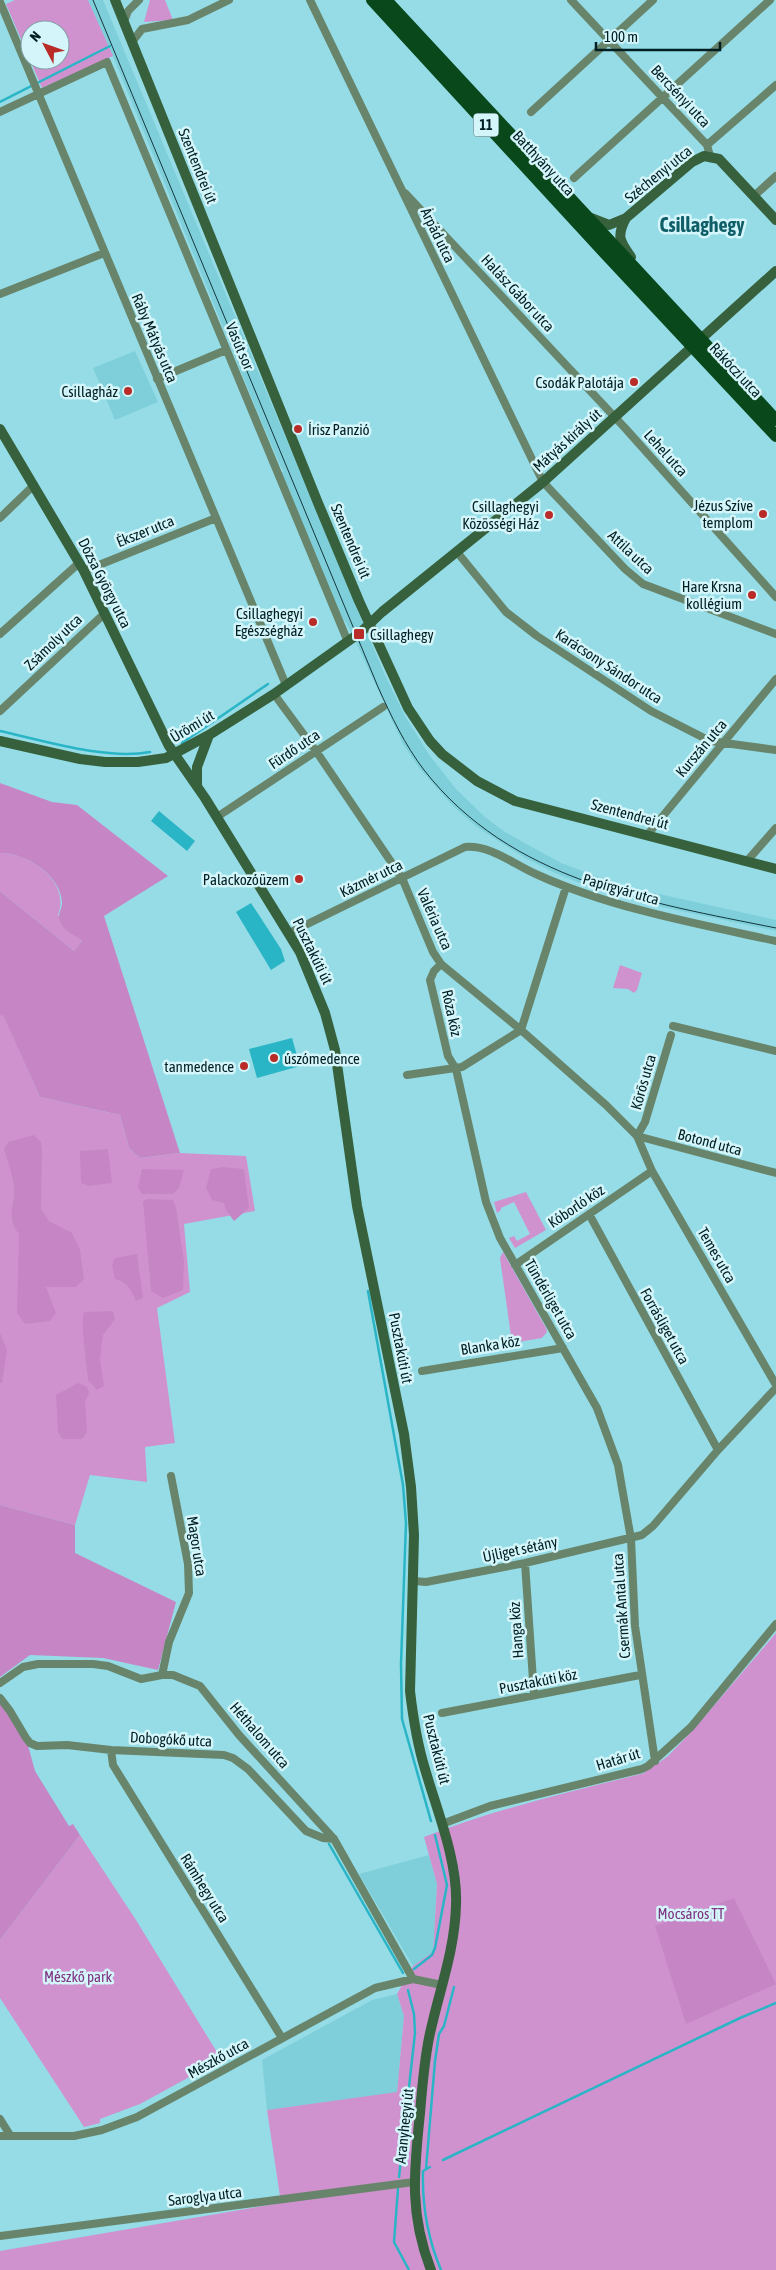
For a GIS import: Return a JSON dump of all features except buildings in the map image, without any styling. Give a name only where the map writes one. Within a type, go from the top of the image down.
[{"type":"main road","name":"Batthyány utca","points":[[372,0],[697,343]]},
{"type":"main road","name":"Batthyány utca","points":[[386,0],[638,270],[697,343]]},
{"type":"main road","name":"Rákóczi utca","points":[[697,343],[776,420]]},
{"type":"main road","name":"Rákóczi utca","points":[[697,343],[776,436]]},
{"type":"street","name":"Szentendrei út","points":[[115,0],[318,503],[402,695],[417,723],[430,741],[460,768],[478,781],[515,800],[776,869]]},
{"type":"street","points":[[124,22],[128,11],[138,0]]},
{"type":"street","points":[[132,42],[142,29],[188,20],[229,0]]},
{"type":"street","name":"Árpád utca","points":[[310,0],[543,482]]},
{"type":"street","name":"Bercsényi utca","points":[[571,0],[711,153],[776,220]]},
{"type":"street","points":[[531,112],[654,0]]},
{"type":"street","points":[[574,178],[770,0]]},
{"type":"street","name":"Ráby Mátyás utca","points":[[0,2],[286,685]]},
{"type":"street","name":"Vasút sor","points":[[36,88],[107,62],[348,642]]},
{"type":"street","name":"Széchenyi utca","points":[[584,214],[597,222],[609,225],[626,218],[698,157],[711,153],[776,85]]},
{"type":"street","points":[[0,112],[36,88]]},
{"type":"street","points":[[754,196],[776,176]]},
{"type":"street","name":"Halász Gábor utca","points":[[400,188],[614,418]]},
{"type":"street","name":"Széchenyi utca","points":[[626,218],[619,234],[620,241],[638,270]]},
{"type":"street","points":[[421,231],[434,223]]},
{"type":"street","points":[[0,294],[104,253]]},
{"type":"street","name":"Mátyás király út","points":[[370,622],[543,482],[776,271]]},
{"type":"street","points":[[157,379],[226,350]]},
{"type":"street","name":"Lehel utca","points":[[614,418],[776,597]]},
{"type":"street","name":"Dózsa György utca","points":[[0,429],[3,442],[34,485],[81,567],[163,736],[175,754]]},
{"type":"street","name":"Attila utca","points":[[543,482],[625,569],[643,584],[776,634]]},
{"type":"street","points":[[0,518],[34,485]]},
{"type":"street","name":"Ékszer utca","points":[[81,567],[216,518]]},
{"type":"street","name":"Karácsony Sándor utca","points":[[457,552],[482,585],[506,612],[536,636],[650,711],[710,741],[776,750]]},
{"type":"street","points":[[0,634],[81,567]]},
{"type":"street","name":"Zsámoly utca","points":[[0,711],[104,614]]},
{"type":"street","name":"Ürömi út","points":[[0,741],[80,759],[105,762],[138,762],[175,754],[274,694],[348,642],[370,622]]},
{"type":"street","name":"Kurszán utca","points":[[648,834],[776,679]]},
{"type":"street","name":"Valéria utca","points":[[274,694],[316,751],[402,878],[433,952],[441,964],[521,1030],[602,1101],[637,1136]]},
{"type":"street","name":"Fürdő utca","points":[[220,815],[383,707]]},
{"type":"street","points":[[197,786],[197,767],[209,735]]},
{"type":"street","name":"Pusztakúti út","points":[[175,754],[289,933],[310,974],[325,1013],[335,1050],[357,1206],[405,1443],[411,1487],[414,1581],[410,1691],[418,1744],[442,1824],[454,1876],[456,1904],[450,1952],[442,1985]]},
{"type":"street","points":[[747,861],[776,828]]},
{"type":"street","name":"Kázmér utca","points":[[289,933],[465,847]]},
{"type":"street","name":"Papírgyár utca","points":[[465,847],[484,848],[528,871],[566,887],[658,914],[776,941]]},
{"type":"street","points":[[407,1076],[456,1069],[471,1062],[521,1030],[566,887]]},
{"type":"street","name":"Róza köz","points":[[441,964],[434,971],[430,980],[448,1056],[456,1069]]},
{"type":"street","points":[[673,1026],[776,1051]]},
{"type":"street","name":"Körös utca","points":[[637,1136],[645,1122],[671,1035]]},
{"type":"street","name":"Tündérliget utca","points":[[456,1069],[488,1209],[498,1233],[597,1408],[618,1464],[631,1539]]},
{"type":"street","name":"Temes utca","points":[[637,1136],[652,1171],[776,1387]]},
{"type":"street","name":"Botond utca","points":[[637,1136],[776,1173]]},
{"type":"street","name":"Kóborló köz","points":[[515,1264],[652,1171]]},
{"type":"street","name":"Forrásliget utca","points":[[588,1214],[718,1450]]},
{"type":"street","name":"Blanka köz","points":[[422,1371],[563,1348]]},
{"type":"street","name":"Csermák Antal utca","points":[[655,1761],[640,1675],[634,1626],[631,1539],[642,1535],[653,1526],[718,1450],[776,1387]]},
{"type":"street","name":"Magor utca","points":[[162,1675],[169,1642],[189,1593],[188,1564],[171,1476]]},
{"type":"street","name":"Újliget sétány","points":[[414,1581],[426,1582],[525,1563],[631,1539]]},
{"type":"street","name":"Hanga köz","points":[[525,1563],[534,1695]]},
{"type":"street","name":"Határ út","points":[[442,1824],[490,1806],[642,1769],[655,1761],[691,1727],[776,1624]]},
{"type":"street","name":"Héthalom utca","points":[[0,1683],[24,1667],[38,1664],[100,1665],[142,1679],[162,1675],[184,1678],[200,1686],[238,1735],[334,1839],[413,1979]]},
{"type":"street","name":"Pusztakúti köz","points":[[442,1713],[640,1675]]},
{"type":"street","name":"Dobogókő utca","points":[[0,1698],[30,1743],[37,1746],[67,1745],[111,1750],[224,1755],[233,1758],[248,1769],[306,1831],[323,1838],[334,1839]]},
{"type":"street","name":"Rámhegy utca","points":[[111,1750],[113,1765],[282,2038]]},
{"type":"street","name":"Mészkő utca","points":[[0,2136],[74,2136],[117,2125],[158,2107],[375,1988],[413,1979],[442,1985]]},
{"type":"street","name":"Aranyhegyi út","points":[[431,2270],[420,2234],[414,2182],[428,2040],[442,1985]]},
{"type":"street","points":[[0,2119],[10,2135]]},
{"type":"street","name":"Saroglya utca","points":[[0,2236],[414,2182]]},
{"type":"shaded area","points":[[88,0],[103,0],[384,673],[405,716],[430,756],[456,789],[486,818],[505,832],[561,863],[623,886],[776,920],[776,931],[648,904],[587,886],[555,873],[525,858],[477,827],[453,806],[420,769],[403,744],[354,638],[345,621],[342,621],[280,473],[284,471],[257,411],[115,61]]},
{"type":"shaded area","name":"Csillagház","points":[[135,351],[158,402],[115,420],[93,368]]},
{"type":"shaded area","points":[[0,783],[52,802],[77,805],[168,876],[104,916],[180,1153],[140,1158],[129,1148],[120,1115],[40,1097],[3,1015],[0,1016],[0,891],[74,951],[82,941],[61,924],[59,915],[62,905],[60,892],[48,874],[30,861],[10,854],[0,853]]},
{"type":"shaded area","points":[[159,811],[195,841],[187,851],[151,821]]},
{"type":"shaded area","points":[[251,903],[281,949],[285,961],[271,970],[236,912]]},
{"type":"shaded area","name":"úszómedence","points":[[292,1038],[300,1066],[257,1078],[249,1049]]},
{"type":"shaded area","points":[[34,1135],[41,1142],[42,1152],[41,1209],[49,1221],[72,1233],[80,1250],[84,1279],[76,1287],[46,1287],[56,1313],[50,1321],[25,1324],[17,1313],[19,1234],[12,1221],[14,1186],[4,1149],[8,1142]]},
{"type":"shaded area","points":[[108,1149],[112,1183],[88,1186],[81,1183],[80,1151]]},
{"type":"shaded area","points":[[223,1167],[244,1169],[249,1208],[234,1221],[226,1210],[224,1203],[212,1200],[206,1188],[211,1169]]},
{"type":"shaded area","points":[[142,1169],[184,1170],[179,1188],[173,1194],[142,1194],[138,1187]]},
{"type":"shaded area","points":[[147,1199],[173,1200],[176,1208],[184,1261],[183,1290],[163,1298],[151,1291],[143,1202]]},
{"type":"shaded area","points":[[137,1254],[143,1298],[136,1301],[126,1284],[115,1279],[112,1265],[115,1258]]},
{"type":"shaded area","points":[[113,1311],[115,1319],[103,1335],[100,1360],[104,1386],[97,1390],[88,1380],[83,1334],[84,1312]]},
{"type":"shaded area","points":[[0,1333],[7,1350],[2,1383],[0,1383]]},
{"type":"shaded area","points":[[78,1383],[87,1387],[89,1393],[85,1402],[87,1432],[82,1439],[62,1439],[58,1432],[56,1395]]},
{"type":"shaded area","points":[[0,1505],[75,1525],[75,1553],[176,1602],[158,1670],[103,1658],[30,1655],[0,1677]]},
{"type":"shaded area","points":[[0,1698],[26,1738],[35,1771],[69,1826],[73,1824],[80,1835],[0,1940]]},
{"type":"shaded area","points":[[429,1855],[437,1884],[433,1952],[413,1966],[359,1874]]},
{"type":"shaded area","points":[[734,1898],[776,1984],[686,2024],[655,1926]]},
{"type":"shaded area","points":[[397,1994],[404,2016],[397,2093],[267,2110],[262,2060],[372,2000]]},
{"type":"green space","points":[[15,0],[88,0],[113,56],[42,88],[34,70],[70,70],[70,20],[20,20],[20,37],[6,4]]},
{"type":"green space","points":[[150,0],[165,0],[173,20],[144,22]]},
{"type":"green space","points":[[0,853],[24,858],[35,864],[53,881],[59,891],[58,915],[82,941],[74,951],[0,891]]},
{"type":"green space","points":[[620,965],[642,973],[637,990],[634,993],[628,989],[613,988]]},
{"type":"green space","points":[[3,1014],[40,1097],[120,1115],[129,1148],[140,1158],[180,1153],[246,1156],[255,1211],[184,1224],[190,1292],[157,1308],[175,1443],[145,1447],[147,1482],[90,1475],[75,1525],[0,1505],[0,1016]]},
{"type":"green space","points":[[526,1192],[546,1230],[515,1248],[509,1238],[514,1236],[517,1241],[530,1234],[514,1202],[501,1208],[497,1213],[494,1202]]},
{"type":"green space","points":[[503,1252],[546,1328],[547,1332],[542,1338],[512,1343],[500,1258]]},
{"type":"green space","name":"Mocsáros TT","points":[[776,1633],[776,2270],[0,2270],[0,2251],[281,2203],[267,2110],[397,2092],[404,2016],[397,1994],[413,1966],[433,1952],[437,1884],[424,1837],[505,1809],[645,1773],[642,1769],[657,1764],[668,1756],[694,1729]]},
{"type":"green space","name":"Mészkő park","points":[[80,1835],[136,1920],[223,2062],[198,2077],[195,2074],[140,2104],[100,2119],[100,2123],[84,2127],[0,1998],[0,1940]]},
{"type":"waterway","points":[[0,102],[110,46]]},
{"type":"waterway","points":[[182,743],[268,684]]},
{"type":"waterway","points":[[0,731],[95,752],[114,754],[150,752]]},
{"type":"waterway","points":[[368,1291],[403,1485],[406,1523],[401,1664],[402,1719],[431,1821]]},
{"type":"waterway","points":[[414,1969],[432,1955],[435,1948],[447,1885],[435,1835]]},
{"type":"waterway","points":[[329,1844],[403,1973]]},
{"type":"waterway","points":[[426,2169],[439,2034],[444,2026],[454,1987]]},
{"type":"waterway","points":[[399,2177],[415,2033],[414,2014],[408,1990]]},
{"type":"waterway","points":[[443,2160],[740,2018],[776,2003]]},
{"type":"waterway","points":[[430,2167],[423,2171],[423,2197],[432,2246],[441,2270]]},
{"type":"waterway","points":[[398,2189],[394,2242],[409,2270]]},
{"type":"tram line","points":[[93,0],[378,687],[399,730],[424,770],[459,808],[498,838],[540,862],[584,881],[631,896],[776,928]]},
{"type":"tram line","points":[[507,529],[511,534]]},
{"type":"place","name":"Csodák Palotája","points":[[634,382]]},
{"type":"place","name":"Csillagház","points":[[128,391]]},
{"type":"place","name":"Írisz Panzió","points":[[298,429]]},
{"type":"place","name":"Jézus Szíve templom","points":[[763,514]]},
{"type":"place","name":"Csillaghegyi Közösségi Ház","points":[[549,515]]},
{"type":"place","name":"Hare Krsna kollégium","points":[[752,595]]},
{"type":"place","name":"Csillaghegyi Egészségház","points":[[313,622]]},
{"type":"place","name":"Csillaghegy","points":[[359,634]]},
{"type":"place","name":"Palackozóüzem","points":[[299,879]]},
{"type":"place","name":"úszómedence","points":[[274,1058]]},
{"type":"place","name":"tanmedence","points":[[244,1066]]},
{"type":"district","name":"Csillaghegy","points":[[702,224]]}]
